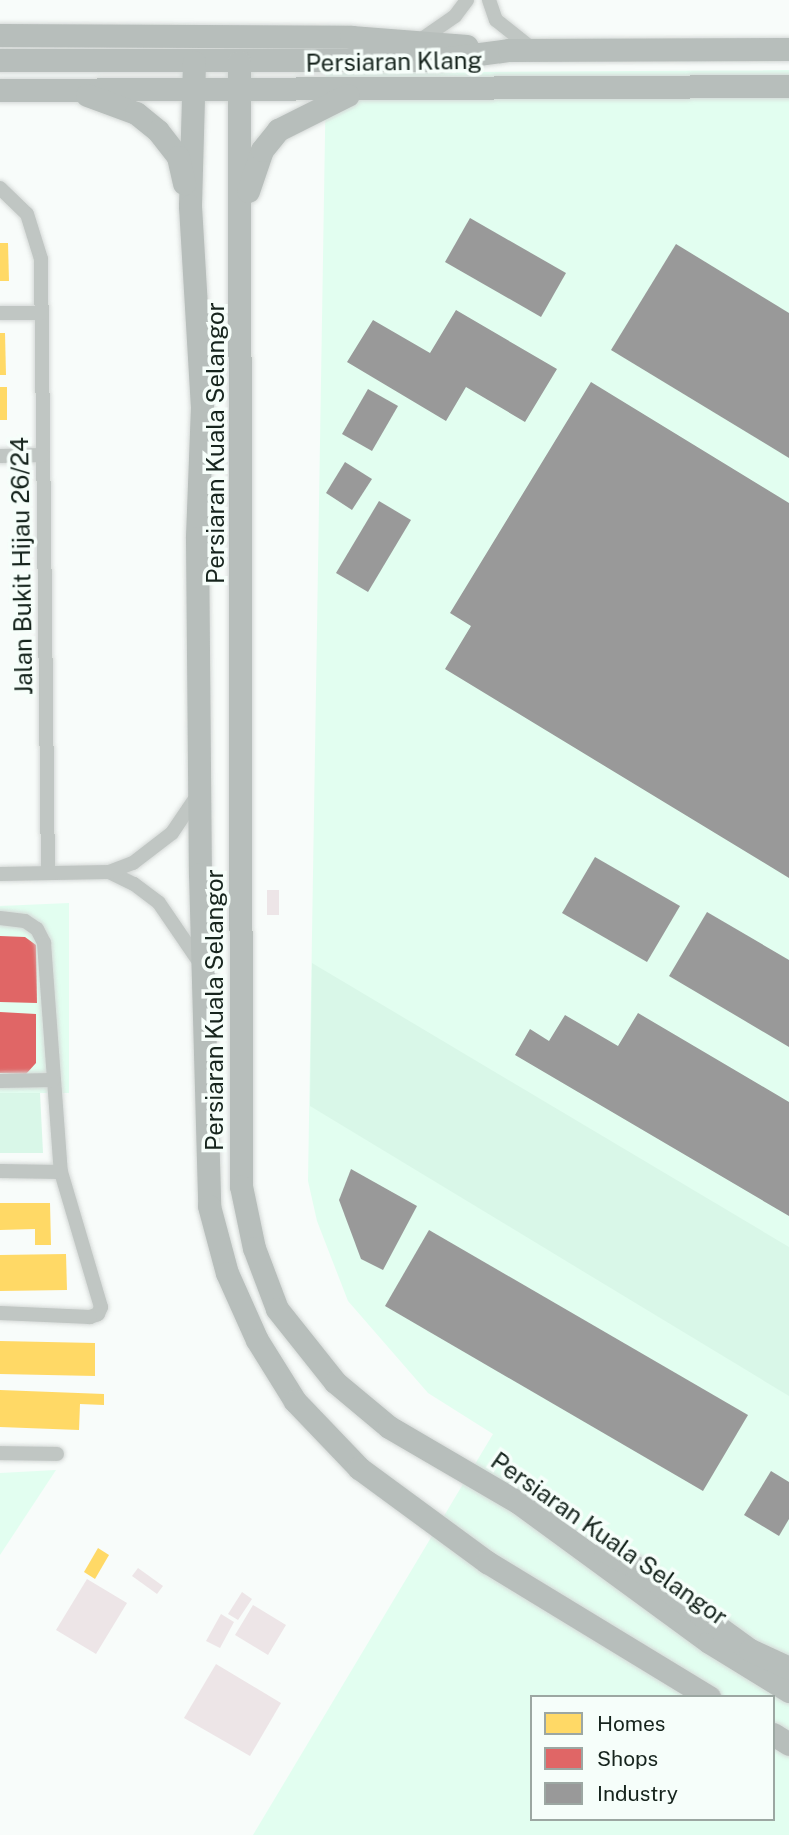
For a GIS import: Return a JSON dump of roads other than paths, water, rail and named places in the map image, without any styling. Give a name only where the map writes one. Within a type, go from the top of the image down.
[{"type":"main road","name":"Persiaran Klang","points":[[0,35],[419,41],[509,50],[789,49]]},
{"type":"main road","name":"Persiaran Klang","points":[[0,61],[434,60],[509,50]]},
{"type":"main road","name":"Persiaran Kuala Selangor","points":[[194,62],[190,206],[202,406],[197,538],[198,795],[209,1206],[227,1273],[257,1340],[295,1401],[359,1468],[422,1517],[487,1562],[706,1695]]},
{"type":"main road","name":"Persiaran Kuala Selangor","points":[[239,62],[242,208],[241,1186],[254,1248],[276,1309],[335,1382],[389,1427],[519,1503],[709,1642],[789,1690]]},
{"type":"main road","name":"Persiaran Klang","points":[[0,90],[55,88],[358,91],[517,86],[789,86]]},
{"type":"main road","points":[[55,88],[107,100],[158,131],[178,157],[190,206]]},
{"type":"main road","points":[[242,208],[262,150],[278,130],[306,113],[358,91]]},
{"type":"main road","points":[[519,1503],[637,1568],[750,1650],[789,1668]]},
{"type":"street","points":[[419,41],[455,16],[467,0]]},
{"type":"street","points":[[489,0],[496,20],[516,40],[536,50]]},
{"type":"street","name":"Jalan Bukit Hijau 26/24","points":[[0,188],[27,214],[38,248],[42,313],[48,873]]},
{"type":"street","points":[[0,313],[42,313]]},
{"type":"street","points":[[0,456],[43,455]]},
{"type":"street","points":[[0,874],[109,872],[153,852],[172,833],[198,795]]},
{"type":"street","points":[[109,872],[134,884],[159,903],[203,967]]},
{"type":"street","points":[[0,918],[25,921],[37,929],[44,943],[61,1172],[72,1222],[99,1294],[98,1314],[0,1313]]},
{"type":"street","points":[[0,1081],[53,1080]]},
{"type":"street","points":[[0,1171],[61,1172]]},
{"type":"street","points":[[0,1453],[57,1454]]}]
